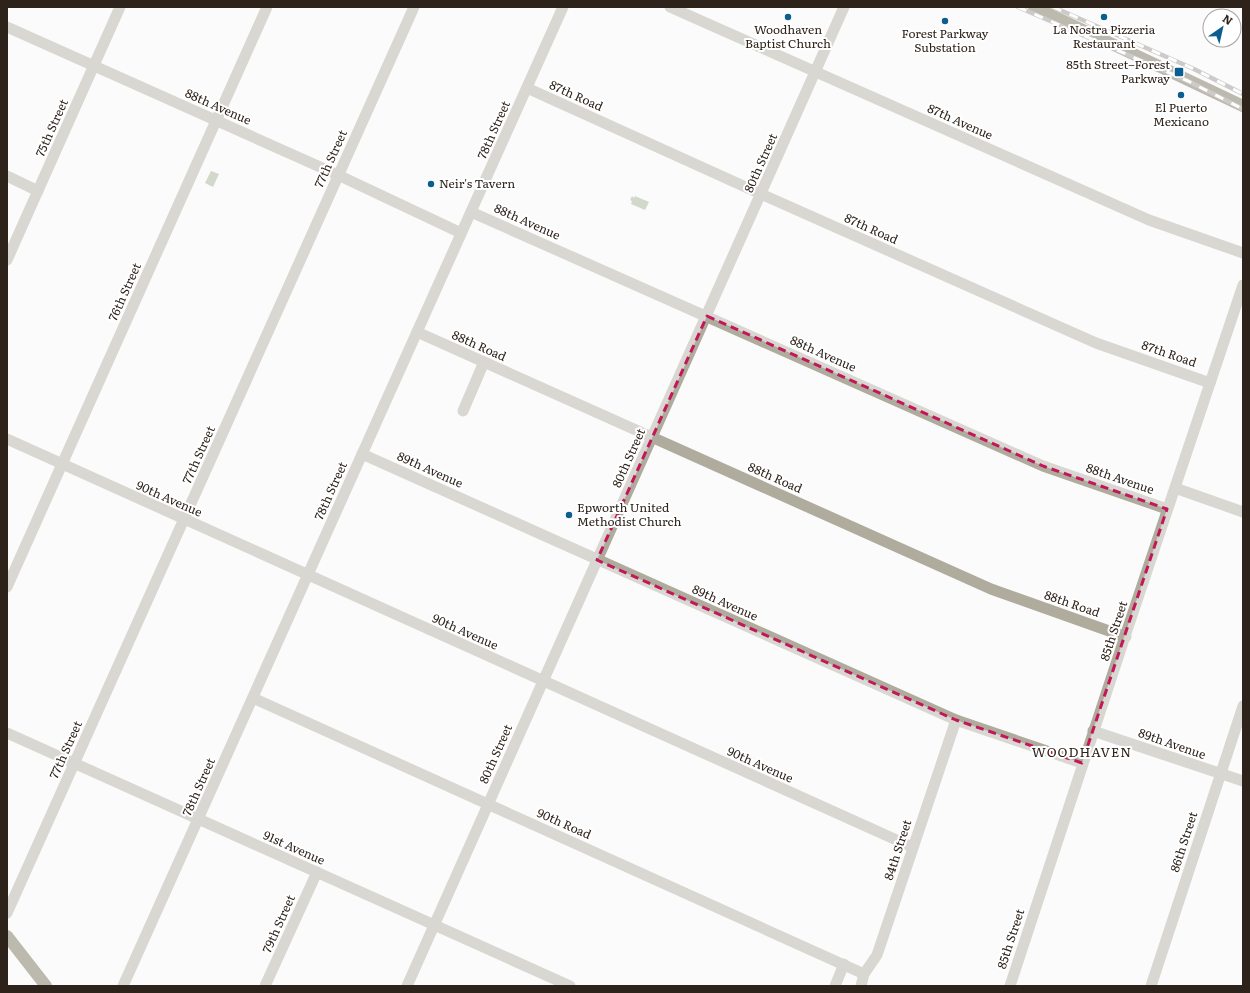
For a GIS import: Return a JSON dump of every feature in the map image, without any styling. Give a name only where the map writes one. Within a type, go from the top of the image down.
[{"type":"main road","points":[[1034,7],[1048,10],[1243,106]]},
{"type":"main road","points":[[7,936],[46,986]]},
{"type":"street","name":"75th Street","points":[[7,260],[120,7]]},
{"type":"street","name":"76th Street","points":[[7,587],[267,7]]},
{"type":"street","name":"77th Street","points":[[7,913],[414,7]]},
{"type":"street","name":"78th Street","points":[[123,986],[563,7]]},
{"type":"street","name":"87th Avenue","points":[[670,7],[1150,220],[1243,253]]},
{"type":"street","name":"80th Street","points":[[406,986],[762,194],[844,7]]},
{"type":"street","name":"88th Avenue","points":[[7,27],[338,175],[461,233]]},
{"type":"street","name":"87th Road","points":[[527,88],[1096,343],[1210,383]]},
{"type":"street","points":[[7,176],[38,191]]},
{"type":"street","name":"88th Avenue","points":[[471,212],[1043,466],[1167,509]]},
{"type":"street","name":"85th Street","points":[[1010,986],[1082,763],[1126,637],[1167,509],[1243,285]]},
{"type":"street","name":"88th Road","points":[[417,332],[991,589],[1126,637]]},
{"type":"street","points":[[464,411],[484,362]]},
{"type":"street","name":"90th Avenue","points":[[7,440],[912,848]]},
{"type":"street","name":"89th Avenue","points":[[362,454],[956,720],[1082,763]]},
{"type":"street","points":[[1175,488],[1243,512]]},
{"type":"street","name":"90th Road","points":[[253,698],[864,974]]},
{"type":"street","name":"86th Street","points":[[1151,986],[1243,706]]},
{"type":"street","name":"84th Street","points":[[861,986],[864,974],[877,955],[956,720]]},
{"type":"street","name":"89th Avenue","points":[[1093,731],[1243,781]]},
{"type":"street","name":"91st Avenue","points":[[7,733],[434,925],[557,983],[570,986]]},
{"type":"street","name":"79th Street","points":[[265,986],[316,872]]},
{"type":"street","points":[[835,986],[844,964]]},
{"type":"highlighted area","points":[[707,316],[1043,466],[1167,509],[1082,763],[956,720],[597,560]]},
{"type":"shaded area","points":[[211,171],[219,174],[213,187],[205,183]]},
{"type":"shaded area","points":[[632,196],[634,198],[635,196],[649,202],[645,210],[631,204],[632,201],[630,200]]},
{"type":"railway","points":[[1018,7],[1188,81],[1243,109]]},
{"type":"railway","points":[[1053,7],[1194,69],[1243,94]]},
{"type":"place","name":"Woodhaven Baptist Church","points":[[788,17]]},
{"type":"place","name":"La Nostra Pizzeria Restaurant","points":[[1104,17]]},
{"type":"place","name":"Forest Parkway Substation","points":[[945,21]]},
{"type":"place","name":"85th Street–Forest Parkway","points":[[1179,72]]},
{"type":"place","name":"El Puerto Mexicano","points":[[1181,95]]},
{"type":"place","name":"Neir's Tavern","points":[[431,184]]},
{"type":"place","name":"Epworth United Methodist Church","points":[[569,515]]},
{"type":"district","name":"WOODHAVEN","points":[[1082,752]]}]
